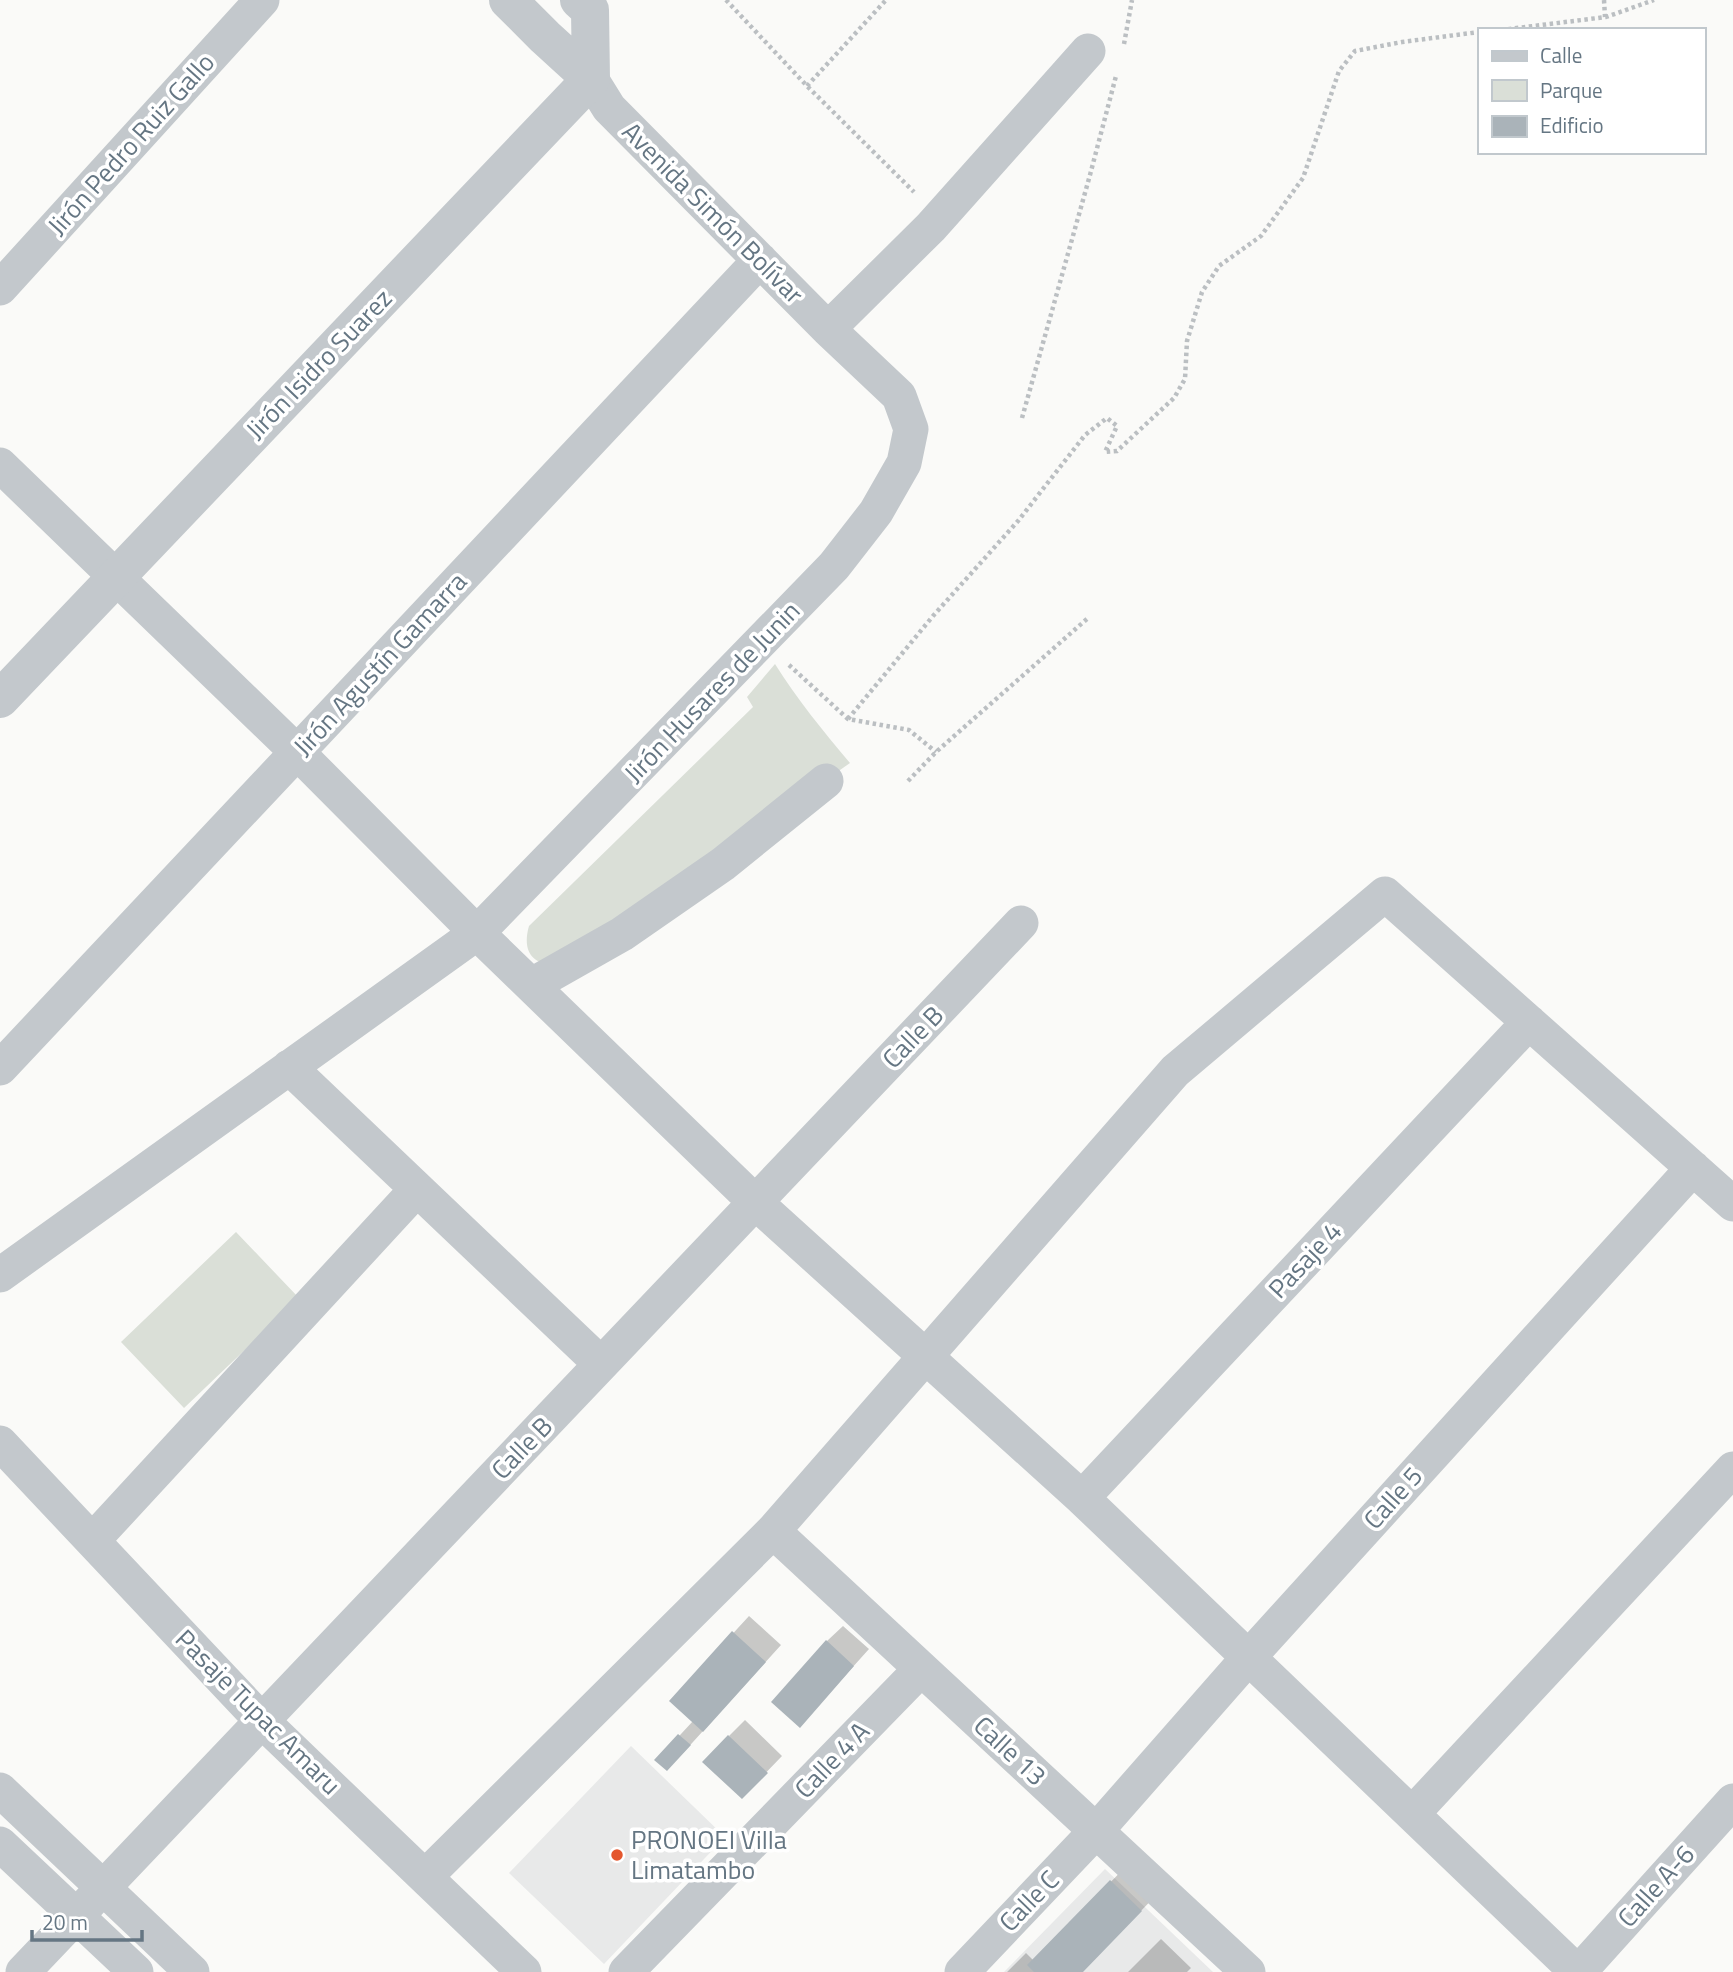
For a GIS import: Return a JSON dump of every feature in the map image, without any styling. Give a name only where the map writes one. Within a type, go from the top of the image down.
[{"type":"street","name":"Jirón Pedro Ruiz Gallo","points":[[0,288],[262,0]]},
{"type":"street","name":"Avenida Simón Bolívar","points":[[508,0],[591,79],[609,108],[828,329],[899,396],[911,429]]},
{"type":"street","points":[[584,5],[591,79]]},
{"type":"street","points":[[828,329],[940,217],[1088,51]]},
{"type":"street","name":"Jirón Isidro Suarez","points":[[0,699],[591,79]]},
{"type":"street","name":"Jirón Agustín Gamarra","points":[[0,1068],[761,260]]},
{"type":"street","name":"Jirón Husares de Junin","points":[[0,1275],[478,933],[834,566],[876,512],[904,463],[911,429]]},
{"type":"street","points":[[0,465],[755,1202],[1082,1498],[1578,1972]]},
{"type":"street","points":[[532,985],[622,934],[667,903],[723,864],[826,781]]},
{"type":"street","points":[[426,1876],[772,1531],[1175,1071],[1385,894],[1733,1204]]},
{"type":"street","name":"Calle B","points":[[23,1972],[1021,923]]},
{"type":"street","name":"Pasaje 4","points":[[1082,1498],[1529,1022]]},
{"type":"street","points":[[289,1067],[601,1364]]},
{"type":"street","name":"Calle 5","points":[[1096,1831],[1248,1658],[1693,1168]]},
{"type":"street","points":[[93,1540],[417,1189]]},
{"type":"street","name":"Pasaje Tupac Amaru","points":[[0,1443],[262,1721],[524,1972]]},
{"type":"street","points":[[1412,1814],[1733,1469]]},
{"type":"street","name":"Calle 13","points":[[772,1531],[1248,1972]]},
{"type":"street","name":"Calle 4 A","points":[[626,1972],[921,1669]]},
{"type":"street","points":[[0,1790],[192,1972]]},
{"type":"street","name":"Calle A-6","points":[[1578,1972],[1733,1801]]},
{"type":"street","name":"Calle C","points":[[962,1972],[1096,1831]]},
{"type":"street","points":[[0,1843],[135,1972]]},
{"type":"path","points":[[726,0],[807,86],[940,217]]},
{"type":"path","points":[[807,86],[886,0]]},
{"type":"path","points":[[1122,50],[1132,0]]},
{"type":"path","points":[[1604,0],[1605,17]]},
{"type":"path","points":[[1518,28],[1605,17],[1654,0]]},
{"type":"path","points":[[848,719],[1018,521],[1085,435],[1107,418],[1117,426],[1105,452],[1117,452],[1174,398],[1185,379],[1187,341],[1202,292],[1219,267],[1261,236],[1303,178],[1339,71],[1355,51],[1402,42],[1478,33]]},
{"type":"path","points":[[1022,418],[1116,75]]},
{"type":"path","points":[[908,781],[936,752],[1088,618]]},
{"type":"path","points":[[762,640],[848,719],[909,730],[936,752]]},
{"type":"shaded area","name":"PRONOEI Villa Limatambo","points":[[631,1746],[725,1837],[604,1964],[509,1873]]},
{"type":"shaded area","points":[[1105,1869],[1213,1972],[1004,1972]]},
{"type":"green space","points":[[775,664],[792,690],[850,763],[568,961],[548,964],[534,958],[527,946],[529,926],[753,707],[747,697]]},
{"type":"green space","points":[[236,1232],[299,1298],[184,1408],[121,1342]]},
{"type":"building","points":[[732,1631],[766,1662],[703,1732],[669,1701]]},
{"type":"building","points":[[826,1640],[854,1666],[800,1728],[771,1702]]},
{"type":"building","points":[[678,1734],[691,1745],[667,1771],[654,1760]]},
{"type":"building","points":[[728,1735],[768,1773],[742,1799],[702,1762]]},
{"type":"building","points":[[1110,1880],[1142,1911],[1083,1972],[1034,1972],[1027,1965]]},
{"type":"place","name":"PRONOEI Villa Limatambo","points":[[617,1855]]}]
